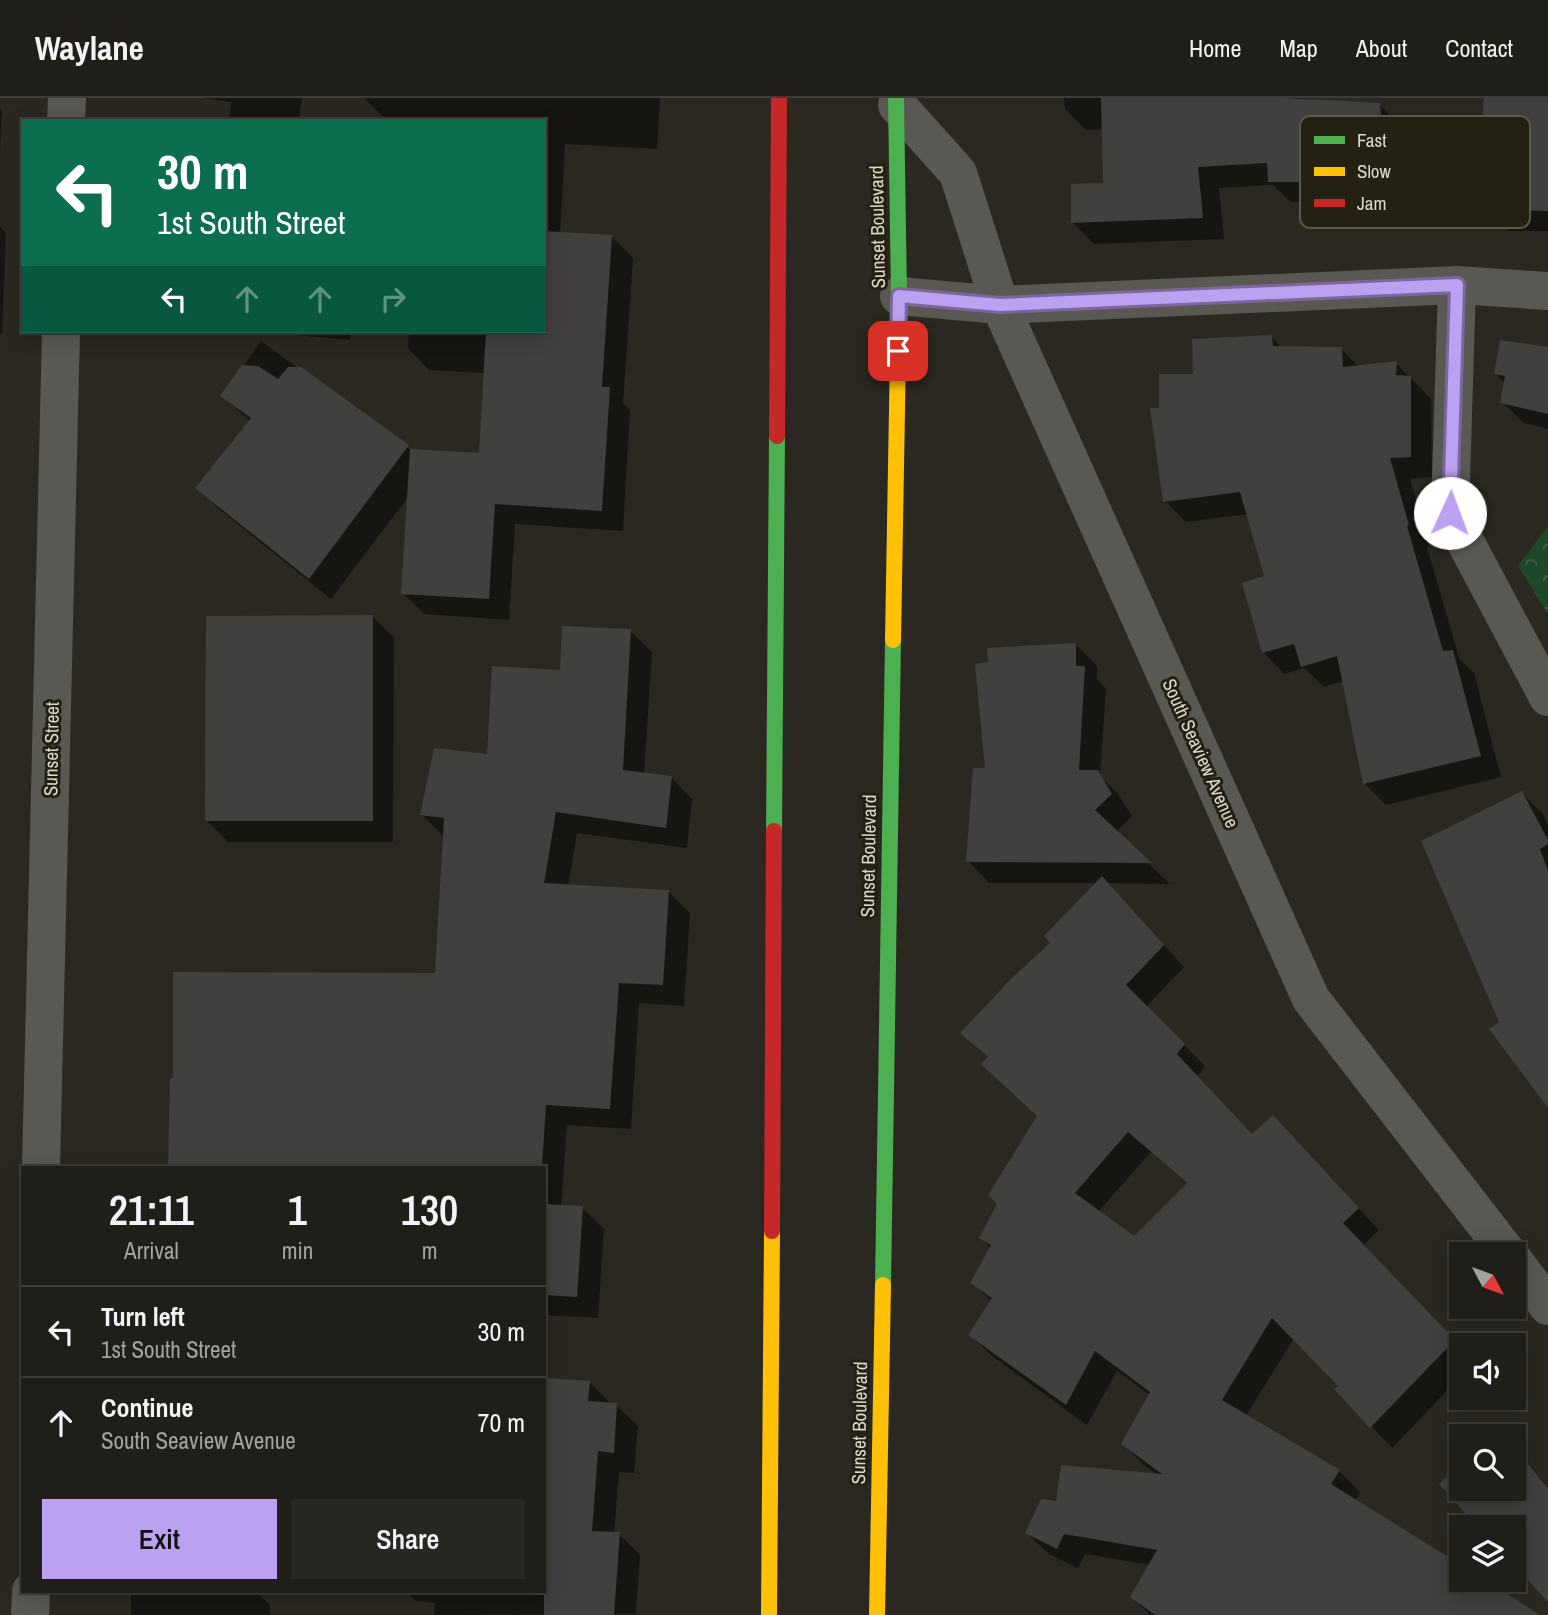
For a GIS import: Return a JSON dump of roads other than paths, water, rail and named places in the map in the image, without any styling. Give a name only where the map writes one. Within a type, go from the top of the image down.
[{"type":"main road","points":[[769,1615],[779,98]]},
{"type":"main road","name":"Sunset Boulevard","points":[[877,1615],[899,296],[896,102]]},
{"type":"street","points":[[66,119],[67,98]]},
{"type":"street","name":"South Seaview Avenue","points":[[896,102],[958,173],[1000,305],[1311,999],[1499,1242]]},
{"type":"street","points":[[899,296],[1000,305],[1457,285],[1548,290]]},
{"type":"street","points":[[1457,285],[1450,513],[1548,697]]},
{"type":"street","name":"Sunset Street","points":[[41,1166],[61,333]]},
{"type":"street","points":[[1526,1277],[1548,1306]]},
{"type":"street","points":[[30,1615],[31,1593]]}]
